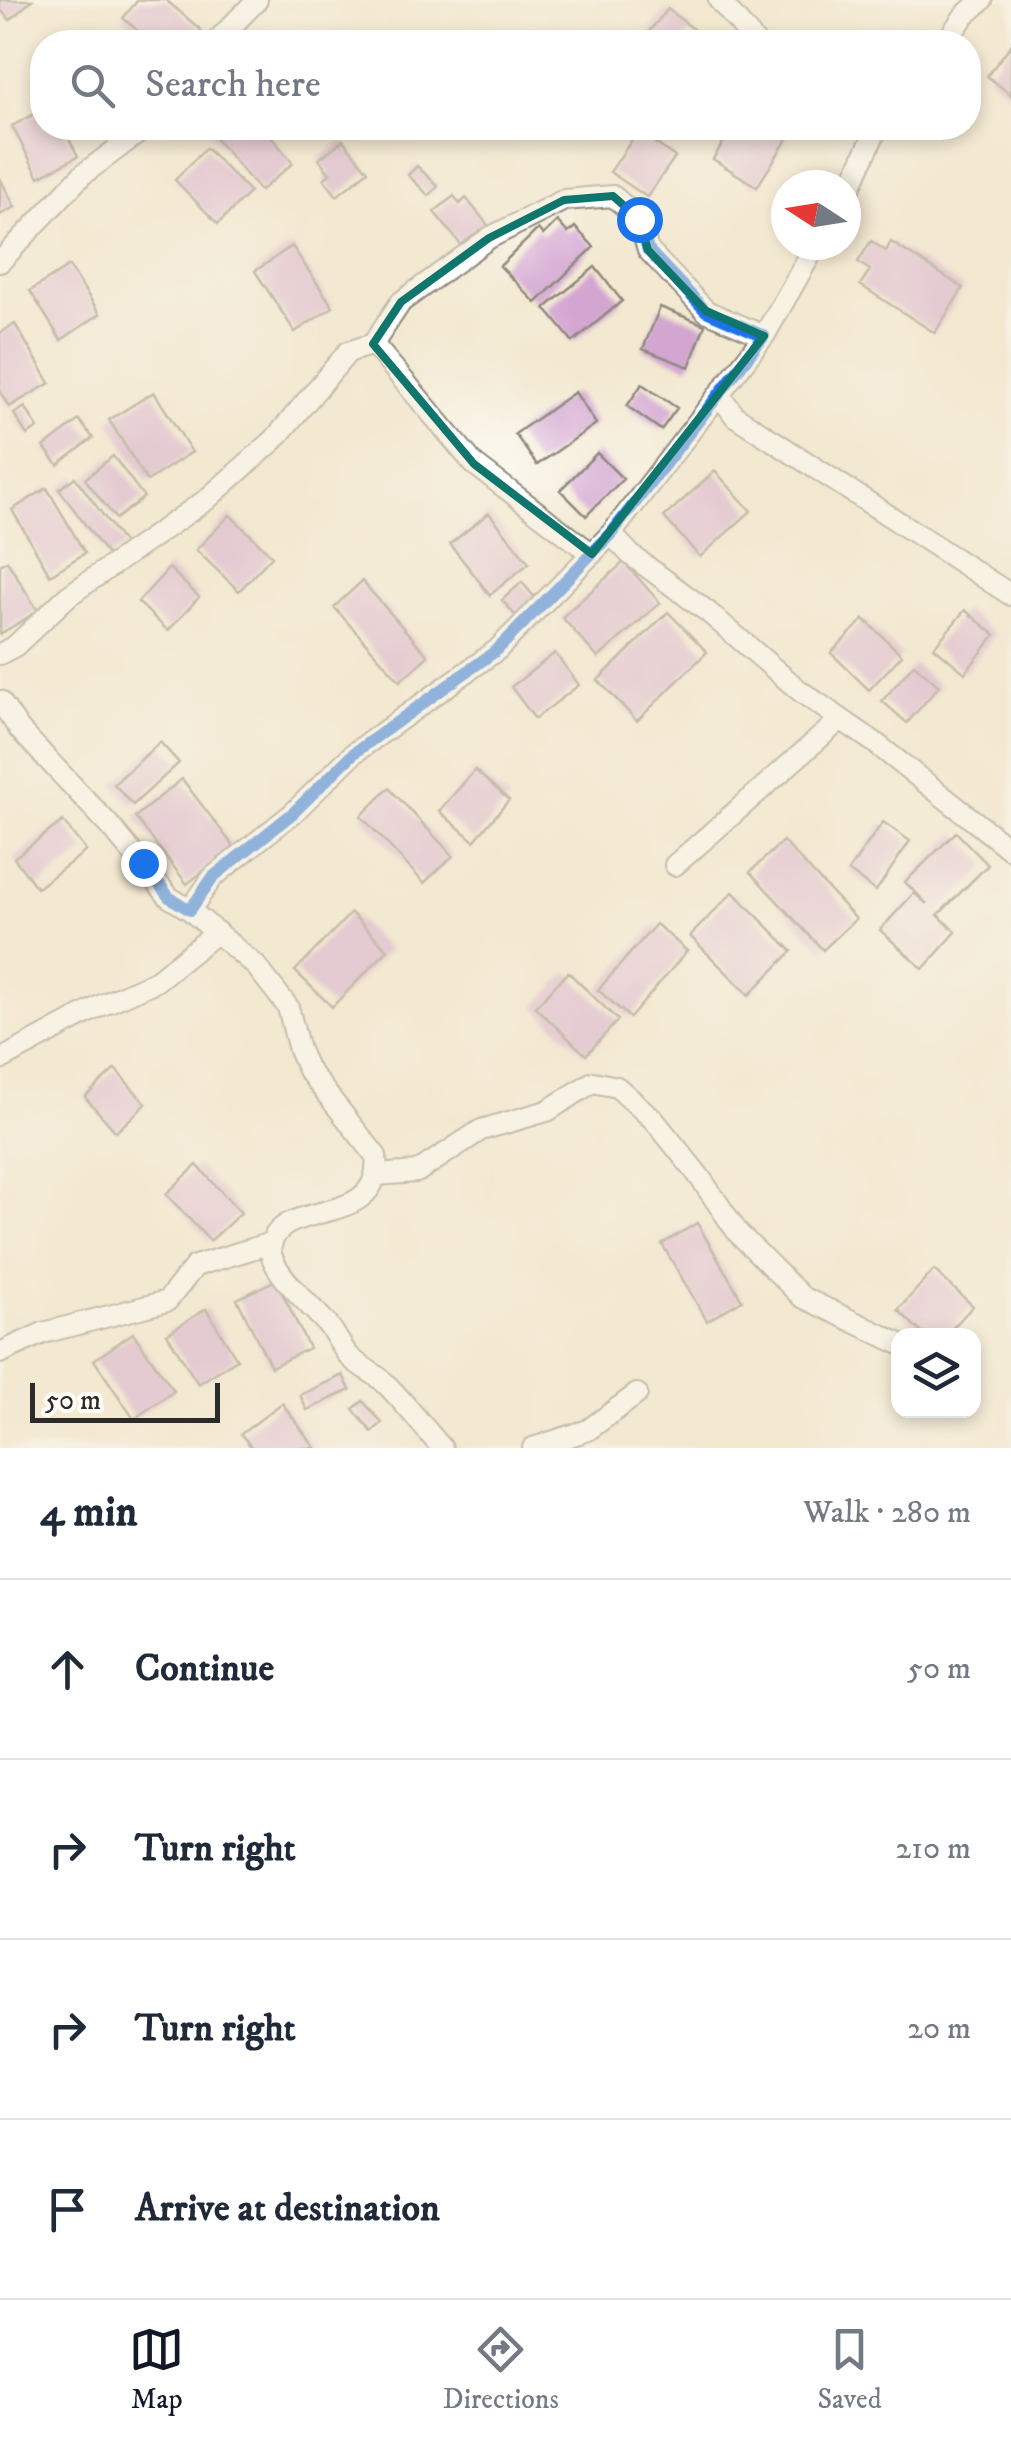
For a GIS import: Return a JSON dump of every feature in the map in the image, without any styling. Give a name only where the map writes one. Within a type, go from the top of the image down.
[{"type":"street","points":[[228,30],[257,0]]},
{"type":"street","points":[[719,0],[745,30]]},
{"type":"street","points":[[954,30],[982,0]]},
{"type":"street","points":[[0,262],[82,175],[129,140]]},
{"type":"street","points":[[857,170],[870,140]]},
{"type":"street","points":[[0,654],[68,596],[206,500],[274,440],[348,352],[373,344],[401,302],[490,238],[564,200],[613,196],[639,219],[648,250],[706,311],[764,336]]},
{"type":"street","points":[[190,910],[213,877],[293,813],[354,753],[497,650],[611,534],[764,336],[807,260]]},
{"type":"street","points":[[373,344],[474,464],[592,554]]},
{"type":"street","points":[[719,394],[735,416],[1011,595]]},
{"type":"street","points":[[611,534],[630,555],[708,612],[800,691],[1011,850]]},
{"type":"street","points":[[0,701],[20,729],[112,828],[169,897],[256,966],[288,1007],[308,1070],[376,1156],[376,1176],[364,1195],[347,1205],[283,1226],[274,1234],[269,1252],[275,1265],[330,1327],[350,1358],[383,1381],[442,1448]]},
{"type":"street","points":[[675,866],[841,719]]},
{"type":"street","points":[[0,1060],[156,981],[216,932]]},
{"type":"street","points":[[376,1176],[417,1172],[481,1130],[547,1112],[592,1082],[617,1087],[654,1120],[738,1233],[802,1298],[891,1339]]},
{"type":"street","points":[[0,1352],[43,1333],[167,1302],[195,1266],[271,1243]]},
{"type":"street","points":[[534,1448],[588,1430],[637,1394]]},
{"type":"highlighted area","points":[[613,196],[639,219],[648,250],[706,311],[764,336],[592,554],[474,464],[373,344],[401,302],[489,238],[564,200]]},
{"type":"building","points":[[0,0],[32,0],[10,20],[0,9]]},
{"type":"building","points":[[138,0],[166,0],[201,30],[137,30],[123,18]]},
{"type":"building","points":[[668,9],[693,29],[692,30],[650,30]]},
{"type":"building","points":[[1011,45],[1011,95],[987,76]]},
{"type":"building","points":[[30,116],[30,140],[69,140],[78,156],[39,177],[12,126]]},
{"type":"building","points":[[217,140],[274,140],[293,163],[260,191]]},
{"type":"building","points":[[343,140],[368,171],[337,196],[324,179],[330,174],[319,159]]},
{"type":"building","points":[[632,140],[651,140],[675,157],[647,197],[610,172]]},
{"type":"building","points":[[725,140],[787,140],[757,187],[713,159]]},
{"type":"building","points":[[206,148],[250,192],[218,224],[175,180]]},
{"type":"building","points":[[417,166],[438,186],[429,196],[408,175]]},
{"type":"building","points":[[0,178],[15,207],[0,215]]},
{"type":"building","points":[[454,196],[460,204],[466,198],[491,229],[466,251],[434,212]]},
{"type":"building","points":[[557,221],[568,233],[575,227],[594,247],[536,303],[500,266],[538,229],[543,235]]},
{"type":"building","points":[[871,241],[886,251],[891,242],[963,288],[935,333],[860,285],[870,270],[858,262]]},
{"type":"building","points":[[292,246],[333,307],[295,332],[255,271]]},
{"type":"building","points":[[69,266],[100,314],[61,340],[30,291]]},
{"type":"building","points":[[595,267],[622,301],[573,342],[545,308]]},
{"type":"building","points":[[660,307],[705,325],[689,367],[643,349]]},
{"type":"building","points":[[15,324],[50,383],[9,407],[0,392],[0,333]]},
{"type":"building","points":[[642,384],[677,408],[661,430],[627,406]]},
{"type":"building","points":[[154,392],[192,452],[147,481],[109,420]]},
{"type":"building","points":[[575,392],[596,424],[537,465],[515,434]]},
{"type":"building","points":[[25,407],[38,428],[27,435],[14,414]]},
{"type":"building","points":[[79,420],[93,438],[58,465],[44,447]]},
{"type":"building","points":[[597,453],[623,479],[586,516],[560,490]]},
{"type":"building","points":[[113,456],[144,497],[116,519],[85,479]]},
{"type":"building","points":[[715,471],[751,511],[700,557],[664,517]]},
{"type":"building","points":[[75,477],[125,545],[109,557],[59,489]]},
{"type":"building","points":[[47,488],[85,553],[50,575],[12,510]]},
{"type":"building","points":[[489,513],[529,563],[490,595],[450,544]]},
{"type":"building","points":[[230,515],[272,556],[239,591],[196,550]]},
{"type":"building","points":[[7,561],[38,611],[0,634],[0,565]]},
{"type":"building","points":[[624,562],[660,603],[598,658],[562,617]]},
{"type":"building","points":[[169,568],[199,597],[168,631],[138,602]]},
{"type":"building","points":[[362,581],[428,656],[400,681],[334,607]]},
{"type":"building","points":[[522,582],[535,598],[516,616],[502,600]]},
{"type":"building","points":[[965,610],[995,635],[965,673],[934,647]]},
{"type":"building","points":[[668,612],[707,652],[637,721],[598,680]]},
{"type":"building","points":[[864,619],[902,655],[869,690],[831,653]]},
{"type":"building","points":[[555,653],[579,685],[535,719],[511,687]]},
{"type":"building","points":[[914,664],[939,686],[907,723],[882,701]]},
{"type":"building","points":[[160,742],[179,763],[133,805],[114,784]]},
{"type":"building","points":[[475,770],[509,800],[474,841],[439,811]]},
{"type":"building","points":[[182,779],[234,847],[187,884],[135,817]]},
{"type":"building","points":[[389,788],[453,856],[424,883],[361,816]]},
{"type":"building","points":[[63,821],[86,851],[37,888],[14,858]]},
{"type":"building","points":[[883,822],[910,841],[876,891],[848,871]]},
{"type":"building","points":[[956,832],[988,865],[938,915],[956,932],[923,969],[880,930],[914,893],[927,904],[905,882]]},
{"type":"building","points":[[783,841],[856,919],[823,950],[750,872]]},
{"type":"building","points":[[733,892],[792,951],[749,995],[690,936]]},
{"type":"building","points":[[351,913],[388,950],[332,1007],[295,971]]},
{"type":"building","points":[[656,924],[687,951],[630,1018],[598,990]]},
{"type":"building","points":[[568,972],[618,1020],[586,1055],[535,1007]]},
{"type":"building","points":[[115,1069],[146,1104],[116,1132],[85,1097]]},
{"type":"building","points":[[197,1165],[241,1213],[210,1241],[166,1194]]},
{"type":"building","points":[[697,1223],[742,1300],[707,1321],[662,1244]]},
{"type":"building","points":[[934,1270],[973,1306],[952,1328],[917,1328],[898,1310]]},
{"type":"building","points":[[276,1280],[309,1348],[271,1367],[237,1299]]},
{"type":"building","points":[[206,1309],[237,1359],[198,1384],[167,1334]]},
{"type":"building","points":[[133,1333],[174,1391],[134,1419],[94,1360]]},
{"type":"building","points":[[343,1375],[350,1390],[307,1410],[300,1395]]},
{"type":"building","points":[[363,1401],[382,1423],[372,1432],[353,1409]]},
{"type":"building","points":[[282,1403],[315,1448],[252,1448],[241,1434]]},
{"type":"route","points":[[143,863],[169,897],[190,910],[213,877],[293,813],[354,753],[497,650],[611,534],[764,336],[706,311],[648,250],[639,219]]}]
